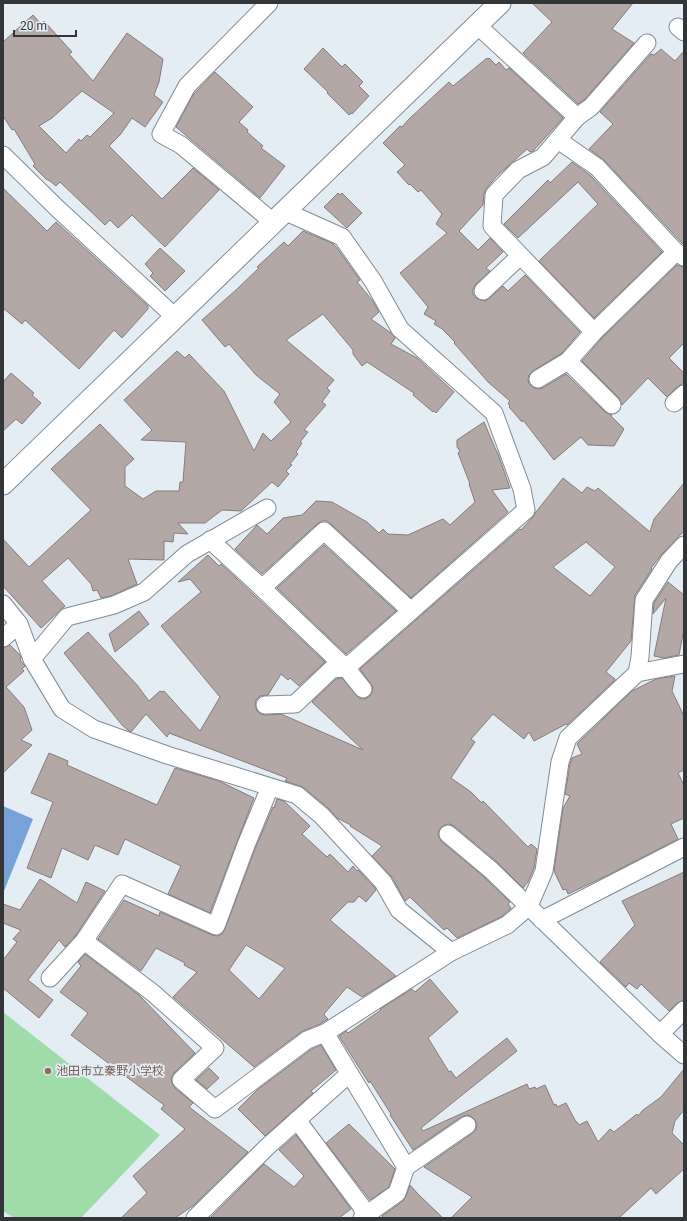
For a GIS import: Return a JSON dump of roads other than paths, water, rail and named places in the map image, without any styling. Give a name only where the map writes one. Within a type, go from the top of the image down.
[{"type":"street","points":[[265,705],[295,704],[332,669],[346,668],[526,510],[522,489],[494,412],[400,328],[373,281],[342,238],[279,217],[181,145],[161,134],[187,86],[270,3]]},
{"type":"street","points":[[3,484],[500,3]]},
{"type":"street","points":[[477,25],[577,117]]},
{"type":"street","points":[[594,332],[492,226],[494,195],[518,170],[543,157],[577,117],[591,107],[647,44]]},
{"type":"street","points":[[538,380],[568,361],[594,332],[680,255],[597,167],[558,140]]},
{"type":"street","points":[[3,155],[58,209],[175,317]]},
{"type":"street","points":[[483,291],[520,256]]},
{"type":"street","points":[[568,361],[612,405]]},
{"type":"street","points":[[32,659],[67,618],[114,605],[144,592],[187,554],[267,508]]},
{"type":"street","points":[[262,588],[324,531],[412,611]]},
{"type":"street","points":[[210,540],[346,668],[363,689]]},
{"type":"street","points":[[637,673],[640,657],[644,600],[669,561],[684,545]]},
{"type":"street","points":[[3,604],[19,624],[32,659],[62,709],[94,729],[167,755],[297,795],[322,816],[383,882],[399,910],[451,952]]},
{"type":"street","points":[[3,638],[19,624]]},
{"type":"street","points":[[84,942],[153,993],[214,1048],[181,1080],[215,1109],[307,1040],[325,1033],[451,952],[507,925],[529,906],[544,870],[560,762],[568,738],[637,673],[684,664]]},
{"type":"street","points":[[50,978],[84,942],[122,884],[216,926],[246,845],[270,787]]},
{"type":"street","points":[[448,834],[491,870],[660,1034],[684,1055]]},
{"type":"street","points":[[542,920],[684,847]]},
{"type":"street","points":[[660,1034],[684,1010]]},
{"type":"street","points":[[325,1033],[406,1167]]},
{"type":"street","points":[[195,1218],[267,1147],[349,1074]]},
{"type":"street","points":[[298,1120],[362,1206],[363,1217]]},
{"type":"street","points":[[363,1217],[397,1192],[406,1167],[467,1125]]},
{"type":"water","points":[[3,806],[33,819],[4,891],[3,891]]},
{"type":"place","name":"池田市立秦野小学校","points":[[48,1071]]}]
